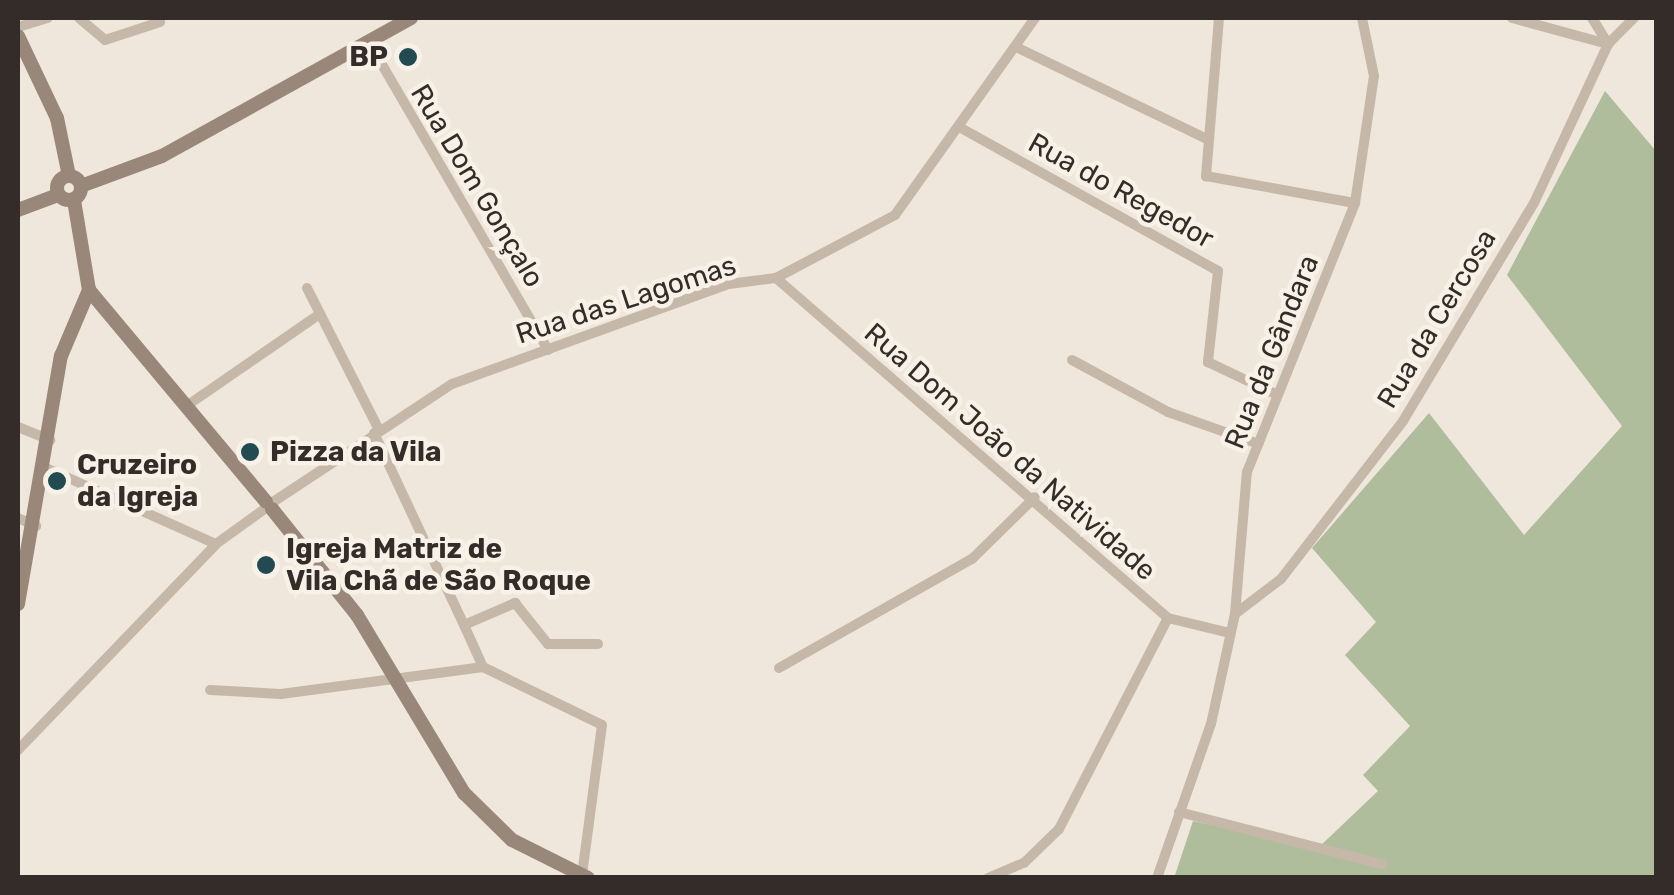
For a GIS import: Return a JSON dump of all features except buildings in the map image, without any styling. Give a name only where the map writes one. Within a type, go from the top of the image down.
[{"type":"street","points":[[18,27],[48,18]]},
{"type":"street","points":[[79,18],[106,40],[160,22]]},
{"type":"street","points":[[18,210],[162,156],[370,44],[391,23],[411,18]]},
{"type":"street","name":"Rua das Lagomas","points":[[18,750],[216,544],[452,384],[729,284],[776,278],[895,215],[1018,48],[1035,18]]},
{"type":"street","points":[[1219,18],[1206,176],[1215,184],[1355,203]]},
{"type":"street","name":"Rua da Gândara","points":[[1157,878],[1235,614],[1240,514],[1259,444],[1275,394],[1355,203],[1374,76],[1362,18]]},
{"type":"street","points":[[1512,18],[1608,44]]},
{"type":"street","points":[[1592,18],[1608,44]]},
{"type":"street","name":"Rua da Cercosa","points":[[1235,614],[1281,578],[1403,421],[1534,202],[1608,44],[1634,18]]},
{"type":"street","points":[[18,36],[44,84],[75,187],[88,290],[104,314],[269,505],[393,676],[441,764],[489,821],[585,876],[602,725],[483,667],[393,676],[281,694],[210,690]]},
{"type":"street","name":"Rua Dom Gonçalo","points":[[370,44],[548,350]]},
{"type":"street","points":[[1018,48],[1209,140]]},
{"type":"street","name":"Rua do Regedor","points":[[961,128],[1218,271],[1208,362],[1275,394]]},
{"type":"street","points":[[58,195],[75,187]]},
{"type":"street","name":"Rua Dom João da Natividade","points":[[776,278],[1035,497],[1168,618],[1230,633]]},
{"type":"street","points":[[307,288],[483,667]]},
{"type":"street","points":[[18,604],[37,526],[62,356],[88,290]]},
{"type":"street","points":[[80,312],[104,314]]},
{"type":"street","points":[[185,407],[320,314]]},
{"type":"street","points":[[1072,360],[1168,412],[1259,444]]},
{"type":"street","points":[[18,427],[51,440]]},
{"type":"street","points":[[45,477],[216,544]]},
{"type":"street","points":[[45,477],[67,485]]},
{"type":"street","points":[[779,668],[972,559],[1035,497]]},
{"type":"street","points":[[18,518],[37,526]]},
{"type":"street","points":[[464,625],[515,602],[548,644],[598,644]]},
{"type":"street","points":[[988,878],[1024,863],[1059,829],[1168,618]]},
{"type":"street","points":[[1179,812],[1382,864]]},
{"type":"green space","points":[[1605,91],[1656,151],[1656,877],[1174,878],[1193,821],[1318,848],[1378,791],[1363,775],[1410,726],[1345,655],[1376,622],[1312,548],[1429,413],[1524,535],[1622,426],[1507,275]]},
{"type":"place","name":"BP","points":[[408,57]]},
{"type":"place","name":"Pizza da Vila","points":[[250,452]]},
{"type":"place","name":"Cruzeiro da Igreja","points":[[57,481]]},
{"type":"place","name":"Igreja Matriz de Vila Chã de São Roque","points":[[266,565]]}]
